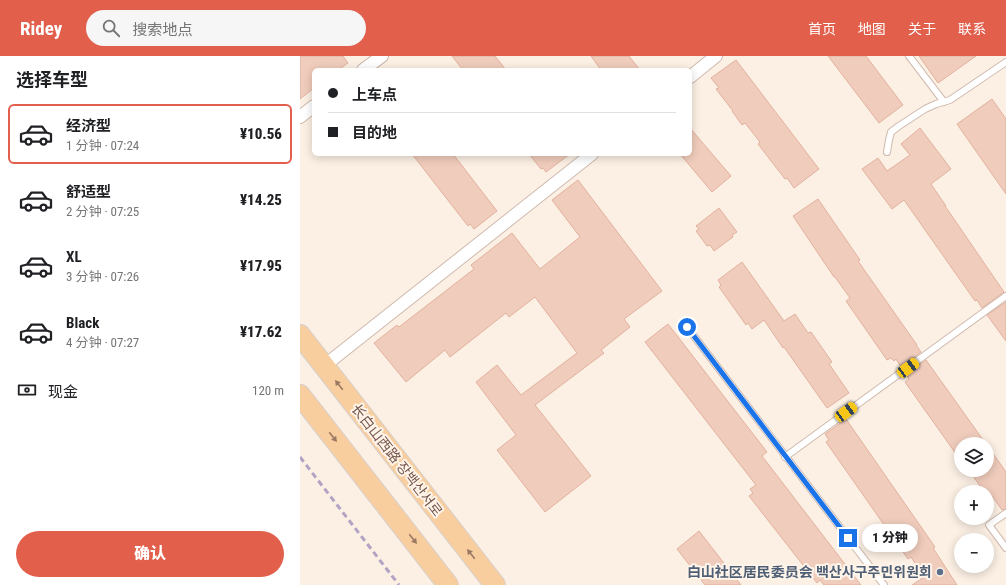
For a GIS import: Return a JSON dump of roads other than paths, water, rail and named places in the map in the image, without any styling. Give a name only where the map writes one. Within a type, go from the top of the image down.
[{"type":"main road","name":"长白山西路 장백산서로","points":[[300,335],[495,585]]},
{"type":"main road","points":[[300,395],[448,585]]},
{"type":"street","points":[[366,68],[382,56]]},
{"type":"street","points":[[692,74],[716,56]]},
{"type":"street","points":[[300,117],[312,108]]},
{"type":"street","points":[[324,366],[589,156]]},
{"type":"lane","points":[[909,56],[944,102]]},
{"type":"lane","points":[[887,152],[891,132],[925,109],[950,100],[1006,62]]},
{"type":"lane","points":[[785,457],[1006,296]]},
{"type":"lane","points":[[687,327],[884,585]]},
{"type":"lane","points":[[1006,513],[989,525],[1006,548]]},
{"type":"railway","points":[[300,457],[399,585]]},
{"type":"place","name":"白山社区居民委员会 백산사구주민위원회","points":[[940,572]]}]
